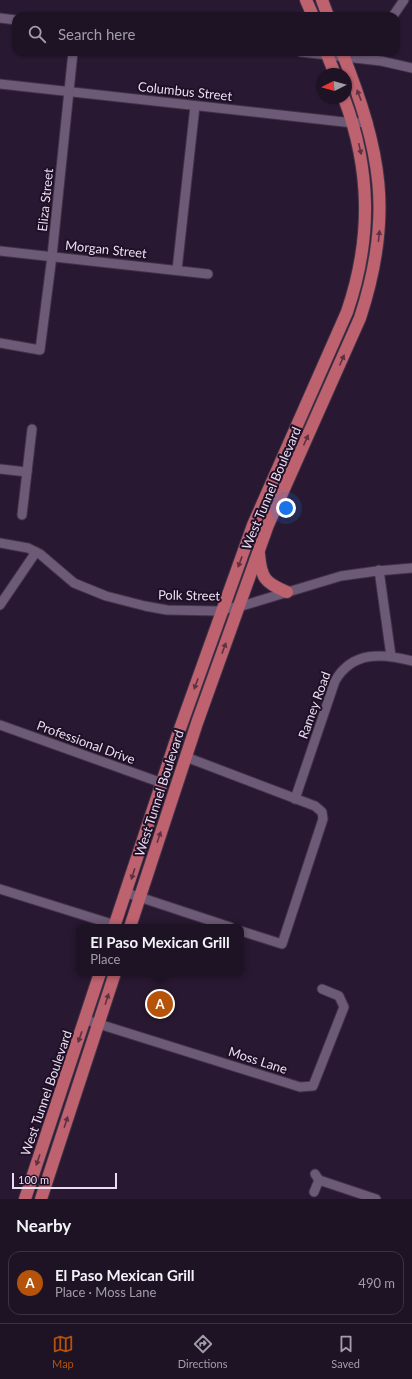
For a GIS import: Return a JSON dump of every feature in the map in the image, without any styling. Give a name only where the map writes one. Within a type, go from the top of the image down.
[{"type":"main road","points":[[306,0],[311,12]]},
{"type":"main road","points":[[322,0],[326,12]]},
{"type":"main road","points":[[328,56],[333,68]]},
{"type":"main road","name":"West Tunnel Boulevard","points":[[131,924],[186,757],[268,525],[360,318],[371,282],[376,259],[380,202],[376,156],[368,122],[344,56]]},
{"type":"main road","name":"West Tunnel Boulevard","points":[[116,924],[162,783],[253,525],[347,312],[357,283],[364,240],[365,200],[360,151],[346,104]]},
{"type":"main road","points":[[258,552],[260,569],[264,577],[272,586],[287,592]]},
{"type":"main road","name":"West Tunnel Boulevard","points":[[25,1199],[86,1020],[99,976]]},
{"type":"main road","name":"West Tunnel Boulevard","points":[[41,1199],[114,976]]},
{"type":"street","points":[[396,12],[404,0]]},
{"type":"street","points":[[0,18],[12,20]]},
{"type":"street","name":"Eliza Street","points":[[0,343],[40,350],[52,256],[73,56]]},
{"type":"street","points":[[370,56],[412,68]]},
{"type":"street","name":"Columbus Street","points":[[0,84],[353,123],[368,122]]},
{"type":"street","points":[[177,270],[195,106]]},
{"type":"street","name":"Morgan Street","points":[[0,250],[208,274]]},
{"type":"street","points":[[22,515],[32,429]]},
{"type":"street","points":[[0,469],[27,472]]},
{"type":"street","points":[[276,470],[290,476]]},
{"type":"street","name":"Polk Street","points":[[0,543],[28,548],[36,552],[74,583],[106,596],[144,606],[167,610],[223,610],[341,576],[379,570],[412,568]]},
{"type":"street","points":[[0,605],[36,552]]},
{"type":"street","points":[[379,570],[391,656]]},
{"type":"street","name":"Ramey Road","points":[[295,799],[335,681],[341,671],[350,663],[362,658],[391,656],[412,661]]},
{"type":"street","name":"Professional Drive","points":[[0,725],[162,783]]},
{"type":"street","points":[[186,757],[315,806],[322,812],[323,819],[282,944],[244,931]]},
{"type":"street","points":[[0,889],[109,924]]},
{"type":"street","points":[[127,893],[221,924]]},
{"type":"street","name":"Moss Lane","points":[[86,1020],[99,1022],[300,1087],[313,1086],[344,1007],[339,996],[322,988]]},
{"type":"street","points":[[314,1192],[317,1177],[376,1199]]},
{"type":"place","name":"El Paso Mexican Grill","points":[[160,1004]]}]
